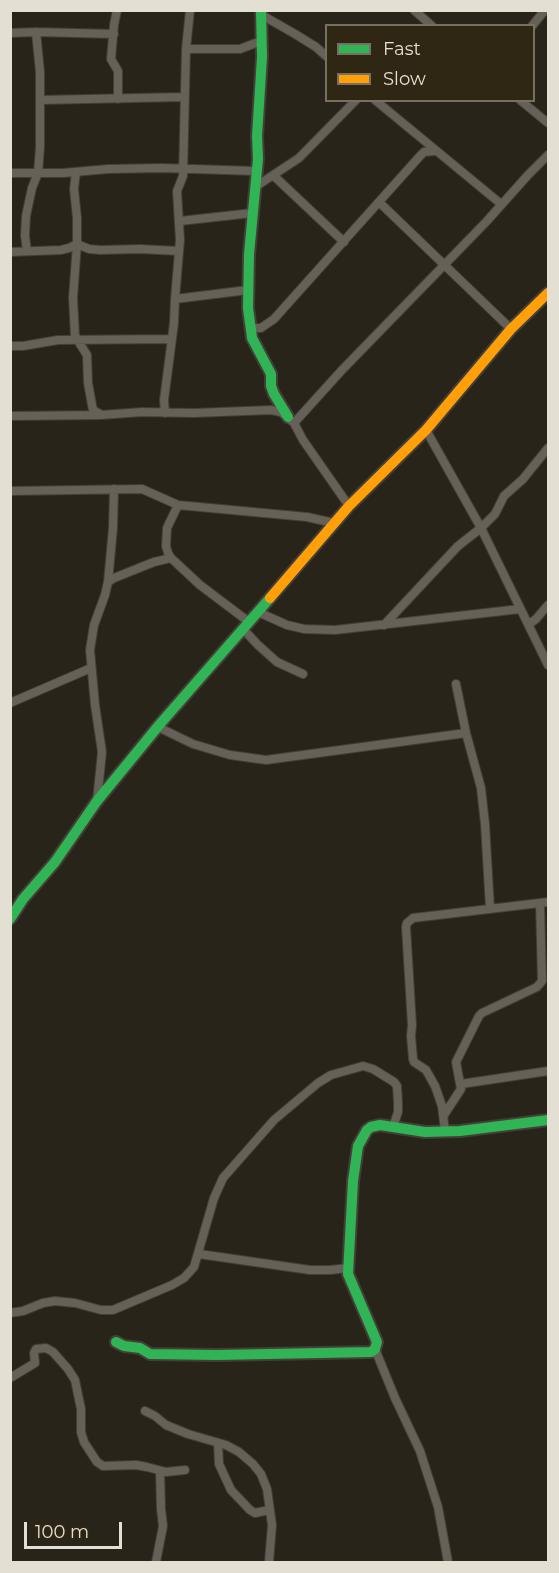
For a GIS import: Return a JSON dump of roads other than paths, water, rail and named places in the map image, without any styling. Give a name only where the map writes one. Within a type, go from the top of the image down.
[{"type":"street","points":[[117,10],[111,59],[118,72],[118,99]]},
{"type":"street","points":[[165,413],[164,400],[172,339],[179,251],[180,221],[177,191],[182,180],[183,169],[186,49],[190,10]]},
{"type":"street","points":[[534,24],[545,10]]},
{"type":"street","points":[[260,12],[260,102],[256,136],[258,152],[248,290],[251,328],[255,345],[271,374],[271,386],[274,393],[349,506]]},
{"type":"street","points":[[260,12],[325,54]]},
{"type":"street","points":[[418,12],[430,24]]},
{"type":"street","points":[[27,251],[26,216],[38,173],[40,147],[40,72],[36,32]]},
{"type":"street","points":[[10,33],[114,34]]},
{"type":"street","points":[[186,49],[240,49],[261,41]]},
{"type":"street","points":[[40,100],[184,97]]},
{"type":"street","points":[[255,187],[303,154],[354,102]]},
{"type":"street","points":[[377,102],[501,204]]},
{"type":"street","points":[[523,102],[549,123]]},
{"type":"street","points":[[417,136],[421,149],[420,156]]},
{"type":"street","points":[[251,328],[261,328],[274,319],[420,156],[424,152],[435,151]]},
{"type":"street","points":[[291,420],[549,155]]},
{"type":"street","points":[[10,173],[108,169],[256,171]]},
{"type":"street","points":[[76,172],[74,189],[77,244],[73,318],[75,336],[87,355],[88,383],[93,410],[101,415]]},
{"type":"street","points":[[274,176],[344,242]]},
{"type":"street","points":[[379,202],[511,329]]},
{"type":"street","points":[[180,221],[252,213]]},
{"type":"street","points":[[10,252],[61,250],[77,244],[89,249],[100,250],[179,251]]},
{"type":"street","points":[[175,299],[248,290]]},
{"type":"street","points":[[10,919],[55,862],[97,801],[158,727],[349,506],[426,430],[511,329],[549,293]]},
{"type":"street","points":[[10,346],[58,340],[172,339]]},
{"type":"street","points":[[10,416],[271,410],[281,412],[291,420]]},
{"type":"street","points":[[426,430],[481,528],[549,665]]},
{"type":"street","points":[[384,625],[458,546],[495,514],[504,496],[523,479],[549,448]]},
{"type":"street","points":[[97,801],[102,752],[90,650],[94,625],[108,582],[114,528],[114,489]]},
{"type":"street","points":[[10,490],[142,489],[178,505],[307,517],[334,523]]},
{"type":"street","points":[[178,505],[167,528],[166,546],[171,558],[246,626],[263,650],[277,662],[303,674]]},
{"type":"street","points":[[108,582],[154,562],[171,558]]},
{"type":"street","points":[[527,621],[532,622],[536,619],[549,604]]},
{"type":"street","points":[[258,612],[287,625],[303,629],[335,630],[520,609]]},
{"type":"street","points":[[10,703],[91,668]]},
{"type":"street","points":[[456,684],[481,788],[490,908]]},
{"type":"street","points":[[158,727],[193,744],[230,755],[266,760],[466,733]]},
{"type":"street","points":[[444,1115],[460,1091],[461,1084],[456,1062],[479,1016],[537,987],[542,981],[544,903],[413,918],[407,923],[412,1059],[426,1070],[435,1086],[444,1115],[445,1131]]},
{"type":"street","points":[[10,1313],[55,1301],[75,1303],[101,1310],[117,1309],[184,1278],[194,1267],[214,1198],[223,1178],[274,1120],[318,1083],[336,1072],[359,1066],[374,1069],[394,1082],[397,1086],[398,1110],[393,1127]]},
{"type":"street","points":[[461,1084],[549,1071]]},
{"type":"street","points":[[448,1563],[438,1507],[420,1451],[395,1398],[375,1349],[377,1342],[350,1282],[348,1268],[353,1181],[358,1146],[363,1135],[371,1127],[380,1125],[425,1132],[474,1130],[549,1119]]},
{"type":"street","points":[[199,1254],[310,1270],[348,1268]]},
{"type":"street","points":[[116,1342],[124,1346],[140,1348],[147,1354],[366,1353],[375,1349]]},
{"type":"street","points":[[10,1377],[35,1363],[36,1349],[46,1348],[53,1352],[75,1380],[80,1403],[81,1432],[84,1442],[97,1462],[103,1466],[136,1465],[166,1472],[185,1470]]},
{"type":"street","points":[[145,1411],[166,1425],[226,1445],[253,1464],[261,1474],[267,1489],[272,1525],[270,1563]]},
{"type":"street","points":[[218,1444],[219,1464],[231,1490],[255,1513],[269,1510]]},
{"type":"street","points":[[156,1563],[163,1526],[160,1471]]}]
